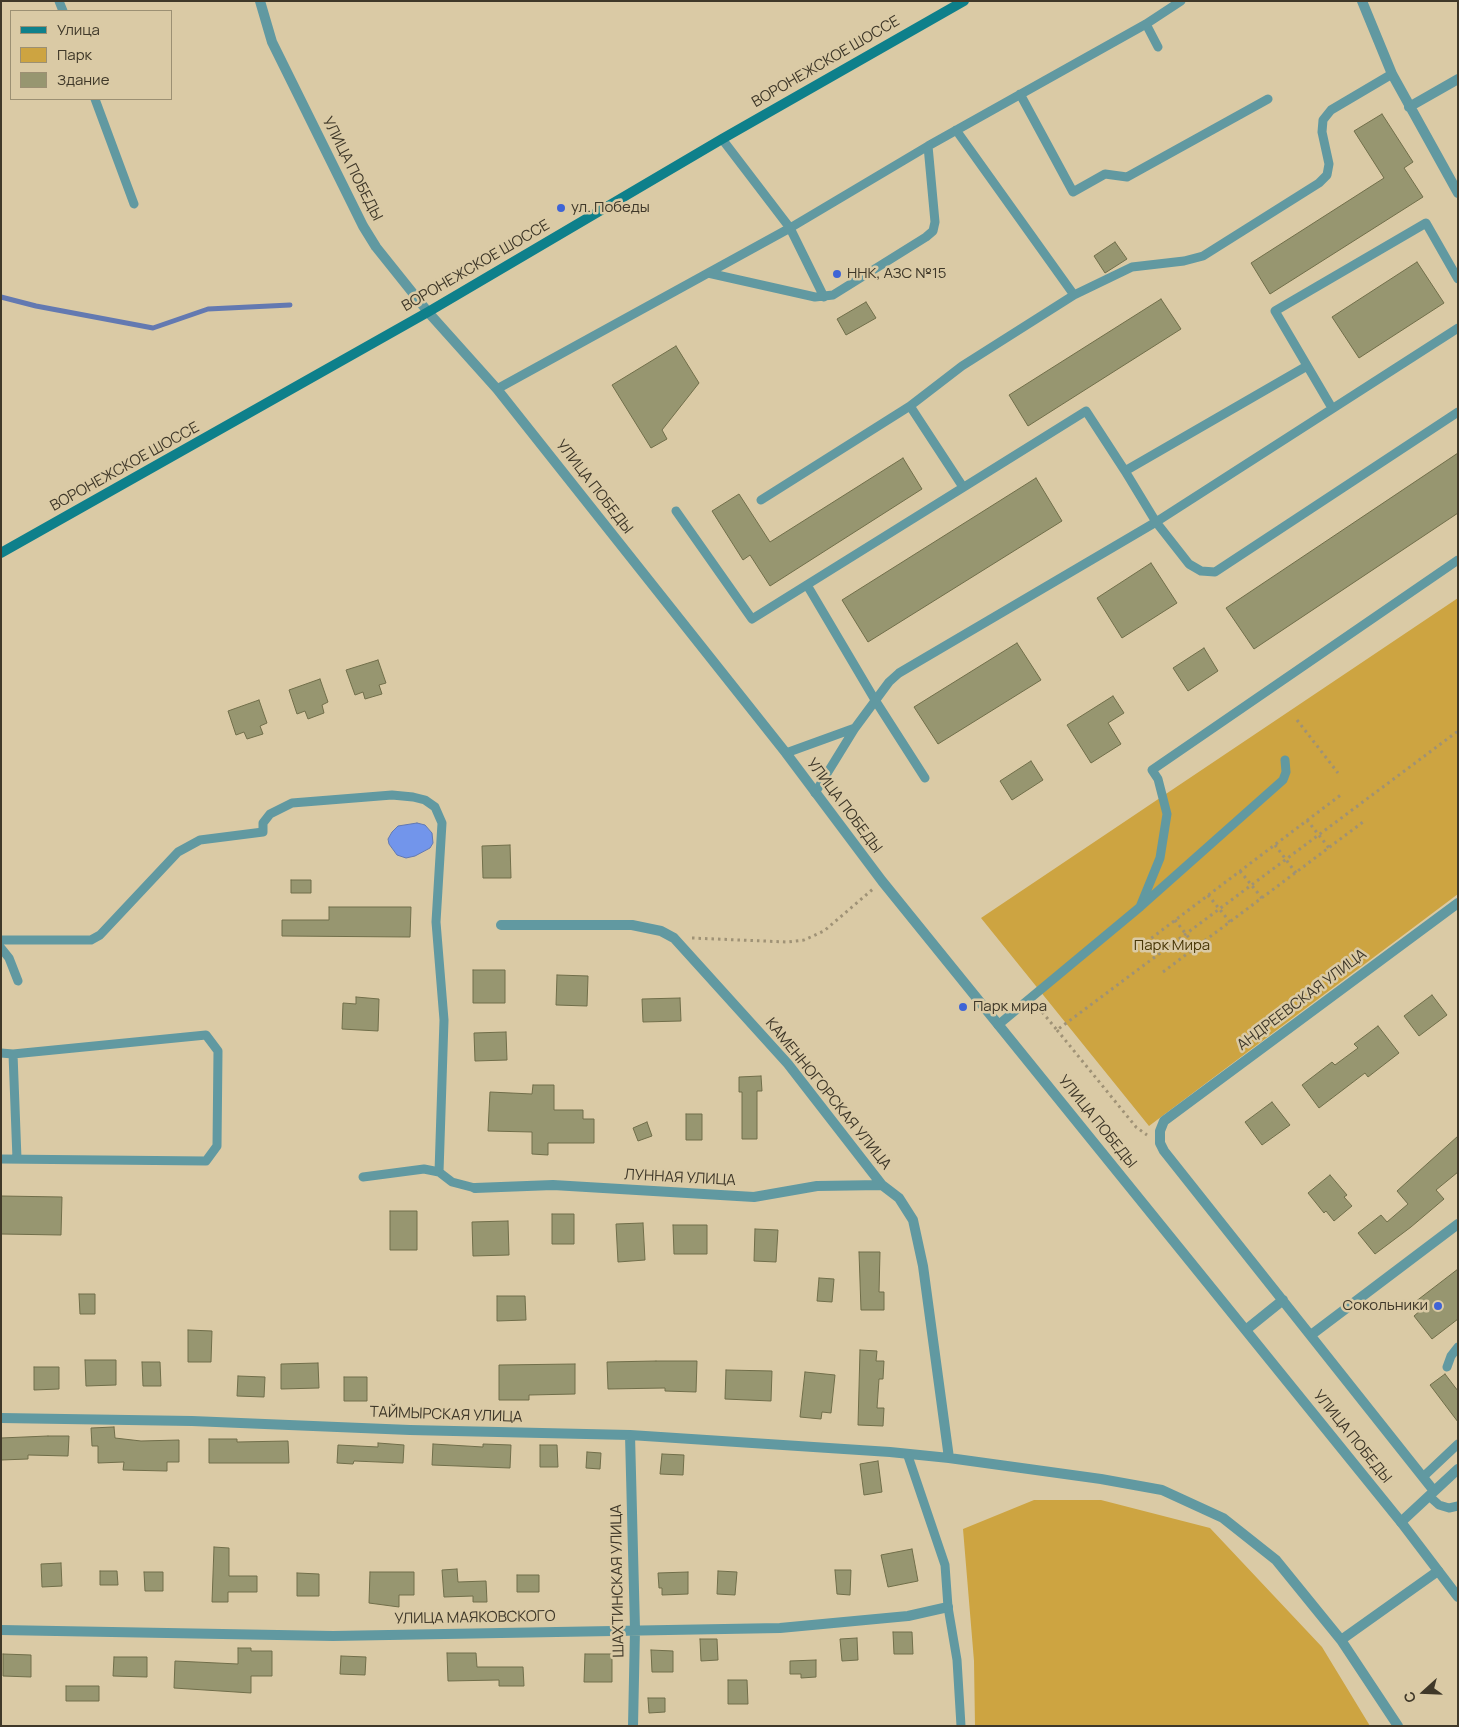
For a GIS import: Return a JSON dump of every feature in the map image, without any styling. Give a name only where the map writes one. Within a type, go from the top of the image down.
[{"type":"main road","name":"ВОРОНЕЖСКОЕ ШОССЕ","points":[[1,553],[428,312],[722,138],[964,1]]},
{"type":"street","name":"УЛИЦА ПОБЕДЫ","points":[[260,1],[272,42],[363,226],[376,247],[428,312],[497,389],[786,753],[882,881],[1247,1329],[1401,1522],[1458,1597]]},
{"type":"street","points":[[1362,1],[1392,74],[1458,193]]},
{"type":"street","points":[[1409,107],[1458,79]]},
{"type":"street","name":"АНДРЕЕВСКАЯ УЛИЦА","points":[[1160,1142],[1160,1131],[1164,1121],[1458,903]]},
{"type":"street","name":"КАМЕННОГОРСКАЯ УЛИЦА","points":[[501,925],[632,925],[661,931],[674,938],[788,1064],[882,1185],[899,1198],[907,1209],[918,1240],[923,1266],[949,1458]]},
{"type":"street","points":[[1160,1142],[1164,1152],[1423,1477],[1431,1494]]},
{"type":"street","name":"ЛУННАЯ УЛИЦА","points":[[475,1188],[553,1186],[738,1197],[765,1196],[816,1186],[882,1185]]},
{"type":"street","points":[[1311,1335],[1458,1224]]},
{"type":"street","points":[[1247,1329],[1283,1300]]},
{"type":"street","name":"ТАЙМЫРСКАЯ УЛИЦА","points":[[1,1418],[192,1420],[410,1430],[630,1435],[890,1452],[908,1456],[949,1458],[1101,1479],[1162,1490],[1223,1518],[1276,1560],[1341,1640],[1398,1726]]},
{"type":"street","name":"ШАХТИНСКАЯ УЛИЦА","points":[[630,1435],[635,1630],[633,1726]]},
{"type":"street","points":[[1401,1522],[1458,1469]]},
{"type":"street","points":[[1341,1640],[1438,1571]]},
{"type":"street","name":"УЛИЦА МАЯКОВСКОГО","points":[[1,1630],[333,1636],[780,1628],[908,1616],[948,1607]]},
{"type":"lane","points":[[497,389],[790,228],[928,146],[1146,24],[1181,1]]},
{"type":"lane","points":[[1146,24],[1158,47]]},
{"type":"lane","points":[[761,500],[910,406],[962,366],[1074,295],[1132,267],[1184,261],[1203,256],[1319,183],[1327,175],[1329,164],[1322,132],[1323,120],[1331,110],[1392,74]]},
{"type":"lane","points":[[1020,94],[1072,192],[1105,174],[1127,176],[1268,99]]},
{"type":"lane","points":[[95,100],[134,204]]},
{"type":"lane","points":[[956,130],[1074,295]]},
{"type":"lane","points":[[722,138],[790,228],[824,297]]},
{"type":"lane","points":[[708,273],[824,297],[833,295],[933,231],[935,222],[928,146]]},
{"type":"lane","points":[[1332,408],[1275,311],[1426,223],[1458,279]]},
{"type":"lane","points":[[815,793],[855,728],[889,682],[899,673],[1156,522],[1458,328]]},
{"type":"lane","points":[[1125,471],[1307,366]]},
{"type":"lane","points":[[910,406],[963,488]]},
{"type":"lane","points":[[676,511],[752,619],[1086,411],[1156,522],[1189,564],[1201,571],[1215,572],[1458,412]]},
{"type":"lane","points":[[1140,907],[1160,858],[1167,814],[1158,779],[1152,770],[1458,560]]},
{"type":"lane","points":[[807,585],[875,700],[925,778]]},
{"type":"lane","points":[[786,753],[855,728]]},
{"type":"lane","points":[[998,1025],[1140,907],[1283,780],[1286,772],[1284,760]]},
{"type":"lane","points":[[1,940],[91,940],[100,935],[178,852],[200,840],[262,832],[263,823],[270,814],[292,803],[392,795],[424,800],[436,807],[442,823],[436,922],[444,1020],[440,1172]]},
{"type":"lane","points":[[1,948],[9,958],[18,981]]},
{"type":"lane","points":[[1,1053],[13,1054],[206,1035],[218,1051],[218,1146],[206,1161],[1,1159]]},
{"type":"lane","points":[[13,1054],[17,1159]]},
{"type":"lane","points":[[363,1177],[424,1169],[440,1172],[452,1182],[475,1188]]},
{"type":"lane","points":[[1447,1367],[1450,1356],[1458,1347]]},
{"type":"lane","points":[[1423,1477],[1458,1444]]},
{"type":"lane","points":[[908,1456],[945,1565],[948,1607],[957,1660],[961,1726]]},
{"type":"lane","points":[[1431,1494],[1439,1505],[1449,1508],[1458,1506]]},
{"type":"path","points":[[1298,720],[1338,773]]},
{"type":"path","points":[[1056,1030],[1458,731]]},
{"type":"path","points":[[1141,946],[1342,794]]},
{"type":"path","points":[[1307,820],[1328,848]]},
{"type":"path","points":[[1163,972],[1363,822]]},
{"type":"path","points":[[1274,845],[1296,873]]},
{"type":"path","points":[[1240,871],[1262,898]]},
{"type":"path","points":[[674,938],[787,942],[804,940],[824,931],[882,881]]},
{"type":"path","points":[[1208,895],[1230,922]]},
{"type":"path","points":[[1175,920],[1196,947]]},
{"type":"path","points":[[1032,998],[1136,1127],[1160,1142]]},
{"type":"green space","name":"Парк Мира","points":[[1458,598],[1458,894],[1149,1126],[981,918]]},
{"type":"green space","points":[[1034,1500],[1101,1500],[1210,1528],[1322,1647],[1370,1726],[975,1726],[974,1661],[963,1529]]},
{"type":"water","points":[[417,823],[425,825],[432,833],[433,843],[430,848],[415,856],[406,858],[397,855],[389,844],[388,839],[392,832],[398,826]]},
{"type":"building","points":[[1382,114],[1413,162],[1404,168],[1423,197],[1270,294],[1251,263],[1384,178],[1354,131]]},
{"type":"building","points":[[1115,242],[1127,259],[1105,273],[1094,256]]},
{"type":"building","points":[[1417,262],[1444,303],[1359,358],[1332,317]]},
{"type":"building","points":[[1161,299],[1181,329],[1028,426],[1009,395]]},
{"type":"building","points":[[866,302],[876,318],[846,335],[837,319]]},
{"type":"building","points":[[676,346],[699,383],[662,430],[667,439],[651,448],[612,385]]},
{"type":"building","points":[[1458,453],[1458,513],[1254,649],[1226,608]]},
{"type":"building","points":[[903,458],[922,489],[770,586],[750,555],[743,560],[712,511],[739,494],[770,542]]},
{"type":"building","points":[[1036,478],[1062,521],[868,642],[842,600]]},
{"type":"building","points":[[1151,563],[1177,603],[1122,638],[1097,598]]},
{"type":"building","points":[[1017,643],[1041,680],[938,744],[914,707]]},
{"type":"building","points":[[1204,648],[1218,671],[1188,691],[1173,668]]},
{"type":"building","points":[[378,660],[386,683],[379,685],[382,694],[365,699],[363,692],[355,695],[346,670]]},
{"type":"building","points":[[320,679],[328,702],[322,705],[324,713],[308,719],[305,711],[297,714],[289,690]]},
{"type":"building","points":[[1113,696],[1124,713],[1108,723],[1121,744],[1091,763],[1067,725]]},
{"type":"building","points":[[259,700],[267,723],[260,726],[263,734],[247,739],[244,732],[236,735],[228,711]]},
{"type":"building","points":[[1031,761],[1043,780],[1012,800],[1000,781]]},
{"type":"building","points":[[510,845],[511,878],[483,878],[482,846]]},
{"type":"building","points":[[291,880],[311,880],[311,893],[291,893]]},
{"type":"building","points":[[329,907],[411,907],[410,937],[282,936],[282,920],[329,920]]},
{"type":"building","points":[[473,970],[505,970],[505,1003],[473,1003]]},
{"type":"building","points":[[557,975],[588,976],[587,1006],[556,1005]]},
{"type":"building","points":[[1432,995],[1447,1015],[1419,1036],[1404,1016]]},
{"type":"building","points":[[356,997],[379,999],[378,1031],[342,1029],[343,1003],[356,1004]]},
{"type":"building","points":[[680,998],[681,1021],[643,1022],[642,999]]},
{"type":"building","points":[[1378,1026],[1399,1053],[1368,1077],[1365,1073],[1319,1108],[1302,1085],[1332,1062],[1335,1065],[1358,1048],[1354,1044]]},
{"type":"building","points":[[506,1032],[507,1060],[475,1061],[474,1033]]},
{"type":"building","points":[[761,1076],[762,1091],[757,1091],[757,1139],[742,1139],[742,1092],[739,1092],[739,1077]]},
{"type":"building","points":[[533,1085],[554,1085],[554,1110],[583,1110],[583,1119],[594,1119],[594,1143],[548,1143],[548,1155],[532,1154],[532,1132],[488,1131],[490,1092],[532,1094]]},
{"type":"building","points":[[1272,1102],[1290,1125],[1262,1145],[1245,1122]]},
{"type":"building","points":[[686,1114],[702,1114],[702,1140],[686,1140]]},
{"type":"building","points":[[647,1122],[652,1136],[638,1141],[633,1128]]},
{"type":"building","points":[[1458,1136],[1458,1172],[1436,1190],[1444,1199],[1375,1254],[1358,1233],[1381,1215],[1387,1222],[1408,1204],[1397,1191]]},
{"type":"building","points":[[1330,1175],[1347,1195],[1344,1197],[1352,1206],[1334,1221],[1326,1211],[1324,1213],[1308,1193]]},
{"type":"building","points":[[1,1196],[62,1197],[61,1235],[1,1234]]},
{"type":"building","points":[[390,1211],[417,1211],[417,1250],[390,1250]]},
{"type":"building","points":[[552,1214],[574,1214],[574,1244],[552,1244]]},
{"type":"building","points":[[508,1221],[509,1255],[473,1256],[472,1222]]},
{"type":"building","points":[[643,1223],[645,1260],[618,1262],[616,1224]]},
{"type":"building","points":[[673,1225],[707,1225],[707,1254],[674,1254]]},
{"type":"building","points":[[755,1229],[778,1230],[776,1262],[754,1261]]},
{"type":"building","points":[[859,1252],[880,1252],[879,1292],[884,1292],[884,1310],[861,1310]]},
{"type":"building","name":"Сокольники","points":[[1458,1269],[1458,1319],[1432,1339],[1414,1316],[1421,1310],[1415,1302]]},
{"type":"building","points":[[819,1278],[834,1279],[832,1302],[817,1301]]},
{"type":"building","points":[[79,1294],[95,1294],[95,1314],[80,1314]]},
{"type":"building","points":[[497,1296],[525,1296],[526,1320],[497,1321]]},
{"type":"building","points":[[188,1330],[212,1331],[211,1362],[188,1362]]},
{"type":"building","points":[[860,1350],[877,1351],[876,1361],[884,1361],[883,1379],[879,1379],[877,1408],[884,1408],[883,1426],[858,1425]]},
{"type":"building","points":[[85,1360],[116,1360],[116,1385],[86,1386]]},
{"type":"building","points":[[697,1361],[696,1392],[665,1391],[665,1388],[608,1389],[607,1362]]},
{"type":"building","points":[[142,1362],[160,1362],[161,1386],[143,1386]]},
{"type":"building","points":[[318,1363],[319,1388],[281,1389],[281,1364]]},
{"type":"building","points":[[575,1364],[575,1394],[529,1395],[529,1400],[499,1400],[499,1365]]},
{"type":"building","points":[[34,1367],[59,1367],[59,1389],[34,1390]]},
{"type":"building","points":[[726,1370],[772,1371],[771,1401],[725,1399]]},
{"type":"building","points":[[805,1372],[835,1375],[831,1413],[822,1412],[821,1419],[800,1417]]},
{"type":"building","points":[[1445,1374],[1458,1391],[1458,1422],[1430,1385]]},
{"type":"building","points":[[238,1376],[265,1377],[264,1397],[237,1396]]},
{"type":"building","points":[[344,1377],[367,1377],[367,1401],[344,1401]]},
{"type":"building","points":[[114,1427],[115,1438],[141,1441],[179,1440],[179,1462],[167,1462],[167,1471],[123,1470],[124,1462],[98,1463],[98,1446],[92,1446],[91,1428]]},
{"type":"building","points":[[69,1436],[68,1456],[28,1455],[28,1459],[1,1460],[1,1438]]},
{"type":"building","points":[[209,1439],[237,1439],[237,1442],[288,1441],[289,1463],[209,1463]]},
{"type":"building","points":[[378,1443],[404,1445],[403,1463],[354,1461],[353,1464],[337,1463],[338,1445],[378,1447]]},
{"type":"building","points":[[433,1444],[483,1447],[483,1444],[511,1445],[510,1468],[432,1465]]},
{"type":"building","points":[[540,1445],[557,1445],[558,1467],[540,1467]]},
{"type":"building","points":[[587,1452],[601,1453],[600,1469],[586,1468]]},
{"type":"building","points":[[662,1454],[684,1455],[683,1475],[660,1474]]},
{"type":"building","points":[[878,1461],[882,1492],[864,1495],[860,1464]]},
{"type":"building","points":[[214,1547],[229,1548],[229,1576],[257,1576],[257,1592],[228,1592],[228,1602],[212,1602]]},
{"type":"building","points":[[912,1549],[918,1581],[888,1587],[881,1555]]},
{"type":"building","points":[[61,1563],[62,1586],[42,1587],[41,1564]]},
{"type":"building","points":[[457,1569],[458,1582],[486,1581],[487,1602],[473,1602],[473,1596],[444,1597],[442,1570]]},
{"type":"building","points":[[835,1570],[851,1570],[850,1595],[837,1594]]},
{"type":"building","points":[[100,1571],[117,1571],[118,1585],[100,1585]]},
{"type":"building","points":[[718,1571],[737,1572],[735,1595],[717,1594]]},
{"type":"building","points":[[144,1572],[163,1572],[163,1591],[145,1591]]},
{"type":"building","points":[[370,1572],[414,1572],[414,1595],[399,1595],[399,1607],[369,1603]]},
{"type":"building","points":[[688,1572],[688,1594],[662,1595],[662,1588],[659,1588],[658,1573]]},
{"type":"building","points":[[297,1573],[319,1574],[319,1596],[297,1596]]},
{"type":"building","points":[[517,1575],[539,1575],[539,1592],[517,1592]]},
{"type":"building","points":[[893,1632],[912,1632],[913,1654],[894,1654]]},
{"type":"building","points":[[857,1638],[858,1660],[842,1661],[840,1639]]},
{"type":"building","points":[[700,1639],[717,1639],[718,1660],[701,1661]]},
{"type":"building","points":[[238,1648],[251,1648],[251,1651],[272,1651],[272,1676],[251,1676],[251,1693],[174,1688],[175,1661],[238,1664]]},
{"type":"building","points":[[651,1650],[673,1651],[673,1672],[652,1672]]},
{"type":"building","points":[[447,1653],[476,1653],[477,1667],[523,1667],[524,1686],[499,1686],[499,1680],[448,1681]]},
{"type":"building","points":[[3,1654],[31,1655],[31,1677],[3,1676]]},
{"type":"building","points":[[585,1654],[612,1654],[612,1682],[584,1682]]},
{"type":"building","points":[[341,1656],[366,1657],[365,1675],[340,1674]]},
{"type":"building","points":[[114,1657],[147,1657],[147,1677],[113,1676]]},
{"type":"building","points":[[816,1660],[816,1677],[801,1678],[801,1674],[790,1674],[790,1661]]},
{"type":"building","points":[[728,1680],[747,1680],[748,1704],[728,1704]]},
{"type":"building","points":[[66,1686],[99,1686],[99,1701],[66,1701]]},
{"type":"building","points":[[648,1698],[665,1698],[665,1712],[649,1713]]},
{"type":"waterway","points":[[1,297],[36,306],[153,328],[208,309],[290,305]]},
{"type":"place","name":"ул. Победы","points":[[561,208]]},
{"type":"place","name":"ННК, АЗС №15","points":[[837,274]]},
{"type":"place","name":"Парк мира","points":[[963,1007]]},
{"type":"place","name":"Сокольники","points":[[1438,1306]]}]
